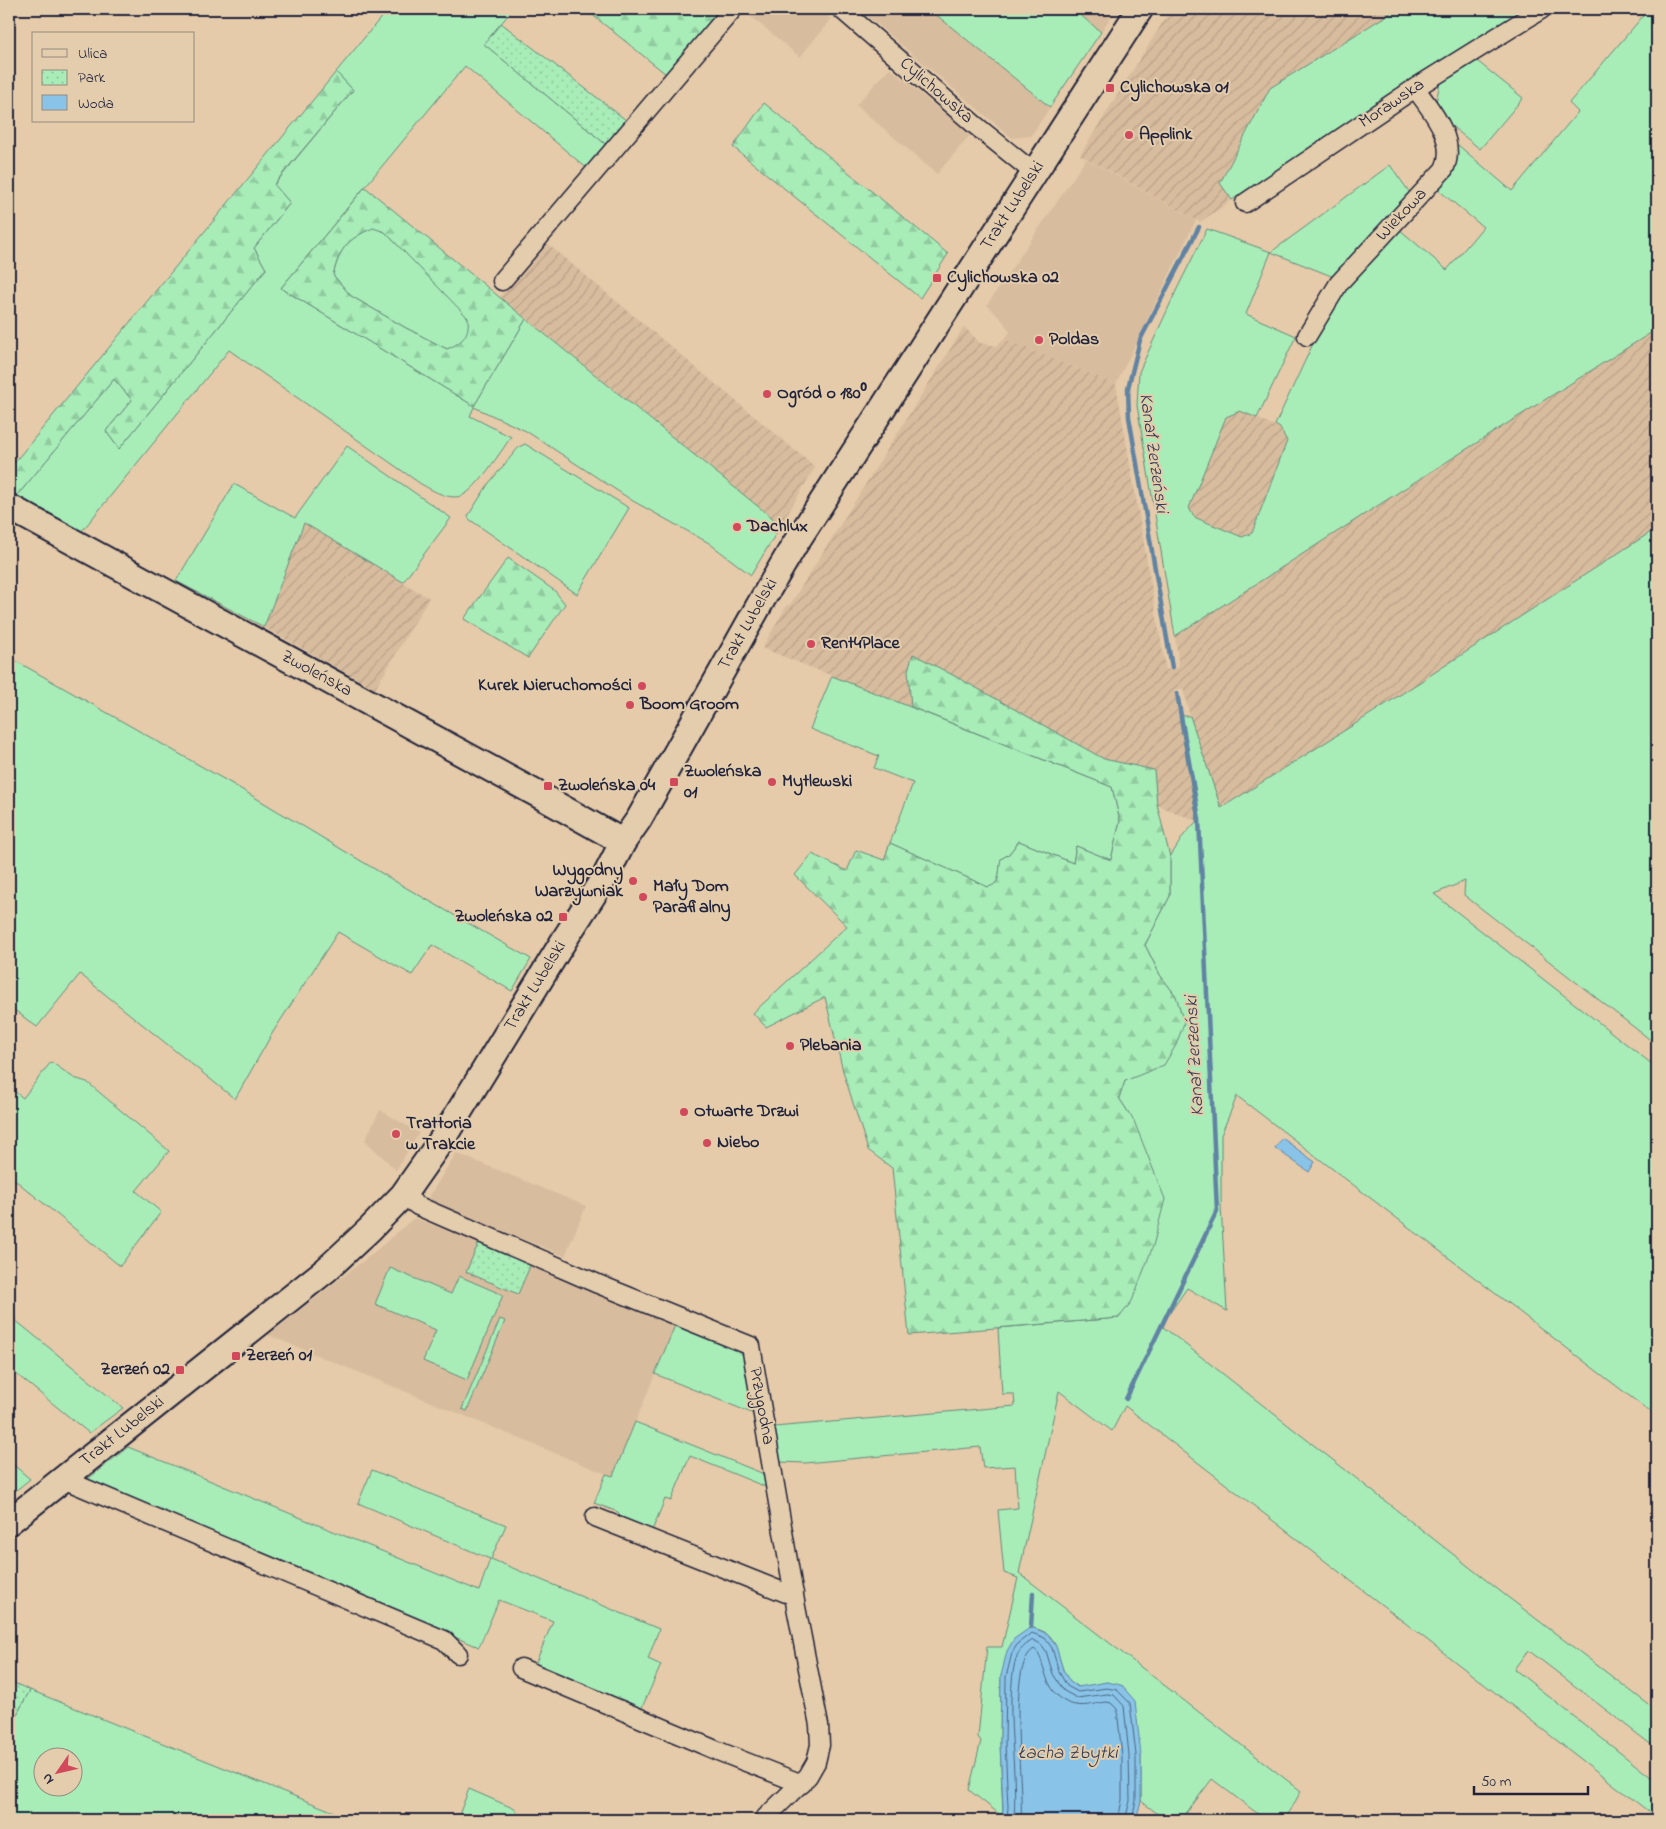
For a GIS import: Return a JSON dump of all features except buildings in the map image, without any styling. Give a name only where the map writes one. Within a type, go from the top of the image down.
[{"type":"street","points":[[502,282],[734,9]]},
{"type":"street","name":"Cylichowska","points":[[841,9],[975,125],[1033,172]]},
{"type":"street","name":"Trakt Lubelski","points":[[9,1522],[326,1270],[370,1230],[403,1194],[443,1138],[606,875],[623,842],[639,820],[791,551],[1033,172],[1140,9]]},
{"type":"street","name":"Morawska","points":[[1245,203],[1416,88],[1542,9]]},
{"type":"street","name":"Wiekowa","points":[[1307,336],[1339,284],[1444,169],[1448,162],[1449,152],[1444,133],[1416,88]]},
{"type":"street","name":"Zwoleńska","points":[[9,507],[509,778],[623,842]]},
{"type":"street","name":"Przygodna","points":[[403,1194],[418,1206],[598,1284],[751,1346],[819,1725],[820,1745],[816,1762],[802,1784],[763,1820]]},
{"type":"street","points":[[63,1478],[444,1640],[458,1654]]},
{"type":"street","points":[[595,1517],[786,1593],[794,1593]]},
{"type":"street","points":[[522,1668],[718,1751],[802,1784]]},
{"type":"shaded area","points":[[742,9],[818,9],[831,19],[800,57]]},
{"type":"shaded area","points":[[859,9],[929,9],[1050,107],[1031,136],[1012,138]]},
{"type":"shaded area","points":[[1073,9],[1116,9],[1101,32]]},
{"type":"shaded area","points":[[1171,9],[1397,9],[1270,88],[1220,182],[1232,200],[1200,222],[1080,155]]},
{"type":"shaded area","points":[[890,68],[970,135],[937,174],[856,105]]},
{"type":"shaded area","points":[[1086,159],[1196,220],[1116,384],[1004,339],[1010,332],[1003,321],[987,305]]},
{"type":"shaded area","points":[[543,240],[815,467],[781,525],[500,297]]},
{"type":"shaded area","points":[[964,327],[980,343],[996,346],[1004,339],[1116,384],[1166,670],[1179,667],[1175,636],[1657,329],[1657,528],[1366,717],[1221,808],[1190,716],[1183,689],[1174,689],[1197,821],[762,648],[787,605],[790,605]]},
{"type":"shaded area","points":[[1240,411],[1280,428],[1287,441],[1252,533],[1242,537],[1194,517],[1189,508],[1226,417]]},
{"type":"shaded area","points":[[304,523],[429,598],[375,689],[264,627]]},
{"type":"shaded area","points":[[380,1110],[419,1133],[396,1170],[365,1140]]},
{"type":"shaded area","points":[[456,1153],[586,1206],[565,1256],[427,1200]]},
{"type":"shaded area","points":[[414,1218],[479,1242],[676,1323],[613,1477],[268,1335],[372,1254]]},
{"type":"green space","points":[[388,9],[513,9],[484,44],[609,147],[589,170],[465,66],[281,288],[474,406],[526,319],[781,525],[751,575],[709,543],[633,501],[526,431],[474,407],[470,416],[511,437],[488,470],[467,493],[456,497],[440,494],[421,484],[229,350],[82,531],[16,497],[114,379],[132,400],[106,431],[119,449],[266,269],[254,248],[290,203],[274,185],[353,90],[336,72]]},
{"type":"green space","points":[[585,9],[724,9],[671,78]]},
{"type":"green space","points":[[929,9],[1073,9],[1101,32],[1050,107]]},
{"type":"green space","points":[[1397,9],[1529,9],[1469,43],[1232,200],[1220,183],[1270,88]]},
{"type":"green space","points":[[1649,9],[1657,9],[1657,329],[1175,636],[1137,405],[1139,372],[1207,229],[1271,252],[1246,314],[1296,336],[1257,418],[1240,411],[1226,417],[1189,508],[1194,517],[1242,537],[1252,533],[1287,441],[1280,428],[1275,425],[1318,333],[1346,285],[1399,229],[1447,270],[1483,227],[1436,188],[1453,169],[1458,145],[1512,191],[1578,112],[1569,103]]},
{"type":"green space","points":[[501,23],[631,124],[609,147],[484,44]]},
{"type":"green space","points":[[1477,61],[1523,98],[1480,149],[1449,124],[1436,102],[1440,83]]},
{"type":"green space","points":[[336,72],[353,90],[274,184],[290,203],[254,248],[266,269],[119,449],[106,431],[132,400],[114,379],[16,497],[9,493],[9,469]]},
{"type":"green space","points":[[764,103],[948,254],[920,298],[733,147]]},
{"type":"green space","points":[[1390,165],[1410,193],[1334,277],[1271,252]]},
{"type":"green space","points":[[365,187],[526,319],[474,406],[281,288]],"holes":[[[373,228],[385,232],[468,318],[466,334],[457,344],[447,349],[406,328],[351,296],[333,275],[342,251],[351,240]]]},
{"type":"green space","points":[[373,227],[385,232],[469,318],[468,330],[464,338],[457,344],[447,349],[406,328],[351,296],[333,275],[339,257],[346,245],[356,236]]},
{"type":"green space","points":[[525,444],[629,508],[577,594],[469,519],[468,516],[489,483],[519,447]]},
{"type":"green space","points":[[347,446],[451,518],[403,582],[304,523],[264,627],[176,581],[234,484],[295,518]]},
{"type":"green space","points":[[1657,528],[1657,1045],[1464,895],[1465,881],[1434,894],[1657,1068],[1657,1417],[1237,1096],[1221,1135],[1221,1206],[1227,1311],[1187,1288],[1169,1314],[1163,1327],[1505,1595],[1657,1711],[1657,1749],[1528,1650],[1514,1669],[1657,1782],[1657,1818],[1125,1406],[1112,1431],[1059,1391],[1019,1573],[1301,1791],[1285,1820],[1266,1820],[1212,1779],[1181,1820],[1166,1820],[1141,1801],[1141,1755],[1107,1682],[1083,1687],[1073,1685],[1068,1680],[1053,1640],[1043,1631],[1031,1627],[1001,1676],[1000,1743],[1003,1817],[969,1790],[981,1741],[978,1737],[987,1647],[1002,1647],[1018,1578],[1004,1573],[998,1510],[1018,1508],[1015,1466],[983,1468],[980,1447],[805,1463],[779,1462],[774,1427],[1015,1406],[1014,1394],[1002,1394],[998,1328],[1119,1318],[1134,1121],[1119,1098],[1125,1081],[1142,1073],[1176,996],[1160,975],[1145,945],[1170,896],[1170,857],[1184,835],[1197,821],[1179,716],[1190,716],[1221,808],[1366,717]]},
{"type":"green space","points":[[508,558],[555,591],[565,604],[528,658],[464,619]]},
{"type":"green space","points":[[913,654],[1104,759],[1154,770],[1157,804],[1170,857],[1170,896],[1145,945],[1160,975],[1176,996],[1184,1023],[1176,1045],[1164,1065],[1125,1081],[1119,1098],[1134,1121],[1165,1199],[1153,1246],[1132,1301],[1119,1318],[909,1335],[892,1168],[868,1150],[843,1071],[825,997],[766,1027],[753,1013],[847,926],[795,875],[812,854],[847,871],[856,850],[884,860],[890,843],[988,887],[996,883],[999,876],[1001,859],[1009,854],[1019,841],[1073,863],[1076,846],[1111,860],[1120,821],[1112,787],[911,707],[908,670]]},
{"type":"green space","points":[[9,657],[234,785],[403,886],[531,959],[512,991],[432,945],[412,975],[338,932],[273,1032],[235,1099],[80,974],[37,1027],[9,1006]]},
{"type":"green space","points":[[832,676],[1112,787],[1120,821],[1111,860],[1076,846],[1073,863],[1019,841],[1009,854],[1001,859],[999,876],[996,883],[988,887],[890,843],[913,783],[874,768],[879,756],[810,729]]},
{"type":"green space","points":[[51,1062],[74,1078],[87,1082],[169,1151],[136,1191],[161,1212],[120,1266],[9,1175],[9,1087],[23,1098]]},
{"type":"green space","points":[[479,1242],[531,1264],[518,1294],[466,1272]]},
{"type":"green space","points":[[390,1268],[451,1294],[459,1276],[503,1295],[467,1380],[423,1361],[436,1330],[375,1304]]},
{"type":"green space","points":[[9,1315],[123,1408],[89,1433],[9,1368]]},
{"type":"green space","points":[[500,1319],[505,1321],[467,1411],[462,1409]]},
{"type":"green space","points":[[676,1323],[740,1352],[744,1357],[754,1414],[655,1374]]},
{"type":"green space","points":[[635,1422],[764,1474],[766,1487],[690,1456],[671,1501],[665,1499],[651,1533],[620,1518],[618,1512],[594,1503],[606,1474],[613,1476]]},
{"type":"green space","points":[[128,1447],[479,1591],[490,1559],[358,1503],[372,1470],[506,1525],[491,1559],[659,1629],[648,1659],[661,1665],[640,1712],[534,1667],[553,1621],[499,1600],[479,1647],[201,1533],[90,1482],[88,1479]]},
{"type":"green space","points":[[9,1461],[30,1479],[9,1496]]},
{"type":"green space","points":[[9,1681],[30,1690],[9,1729]]},
{"type":"green space","points":[[30,1690],[354,1820],[9,1820],[9,1729]]},
{"type":"green space","points":[[469,1789],[515,1809],[520,1820],[457,1820]]},
{"type":"water","points":[[1282,1138],[1315,1162],[1309,1172],[1275,1148]]},
{"type":"water","name":"Łacha Zbytki","points":[[1031,1627],[1048,1634],[1056,1646],[1063,1670],[1070,1682],[1078,1687],[1107,1682],[1121,1685],[1135,1701],[1141,1755],[1141,1801],[1136,1820],[1002,1820],[1001,1676],[1007,1651],[1014,1639]]},
{"type":"waterway","name":"Kanał Zerzeński","points":[[1172,668],[1129,417],[1128,388],[1140,340],[1199,227]]},
{"type":"waterway","name":"Kanał Zerzeński","points":[[1126,1399],[1217,1211],[1199,819],[1177,693]]},
{"type":"waterway","name":"Kanał Zerzeński","points":[[1031,1627],[1033,1593]]},
{"type":"place","name":"Cylichowska 01","points":[[1110,88]]},
{"type":"place","name":"Applink","points":[[1129,135]]},
{"type":"place","name":"Cylichowska 02","points":[[937,278]]},
{"type":"place","name":"Poldas","points":[[1039,340]]},
{"type":"place","name":"Ogród o 180⁰","points":[[767,394]]},
{"type":"place","name":"Dachlux","points":[[737,527]]},
{"type":"place","name":"Rent4Place","points":[[811,644]]},
{"type":"place","name":"Kurek Nieruchomości","points":[[642,686]]},
{"type":"place","name":"Boom Groom","points":[[630,705]]},
{"type":"place","name":"Zwoleńska 01","points":[[674,782]]},
{"type":"place","name":"Mytlewski","points":[[772,782]]},
{"type":"place","name":"Zwoleńska 04","points":[[548,786]]},
{"type":"place","name":"Wygodny Warzywniak","points":[[633,881]]},
{"type":"place","name":"Mały Dom Parafialny","points":[[643,897]]},
{"type":"place","name":"Zwoleńska 02","points":[[563,917]]},
{"type":"place","name":"Plebania","points":[[790,1046]]},
{"type":"place","name":"Otwarte Drzwi","points":[[684,1112]]},
{"type":"place","name":"Trattoria w Trakcie","points":[[396,1134]]},
{"type":"place","name":"Niebo","points":[[707,1143]]},
{"type":"place","name":"Zerzeń 01","points":[[236,1356]]},
{"type":"place","name":"Zerzeń 02","points":[[180,1370]]}]
